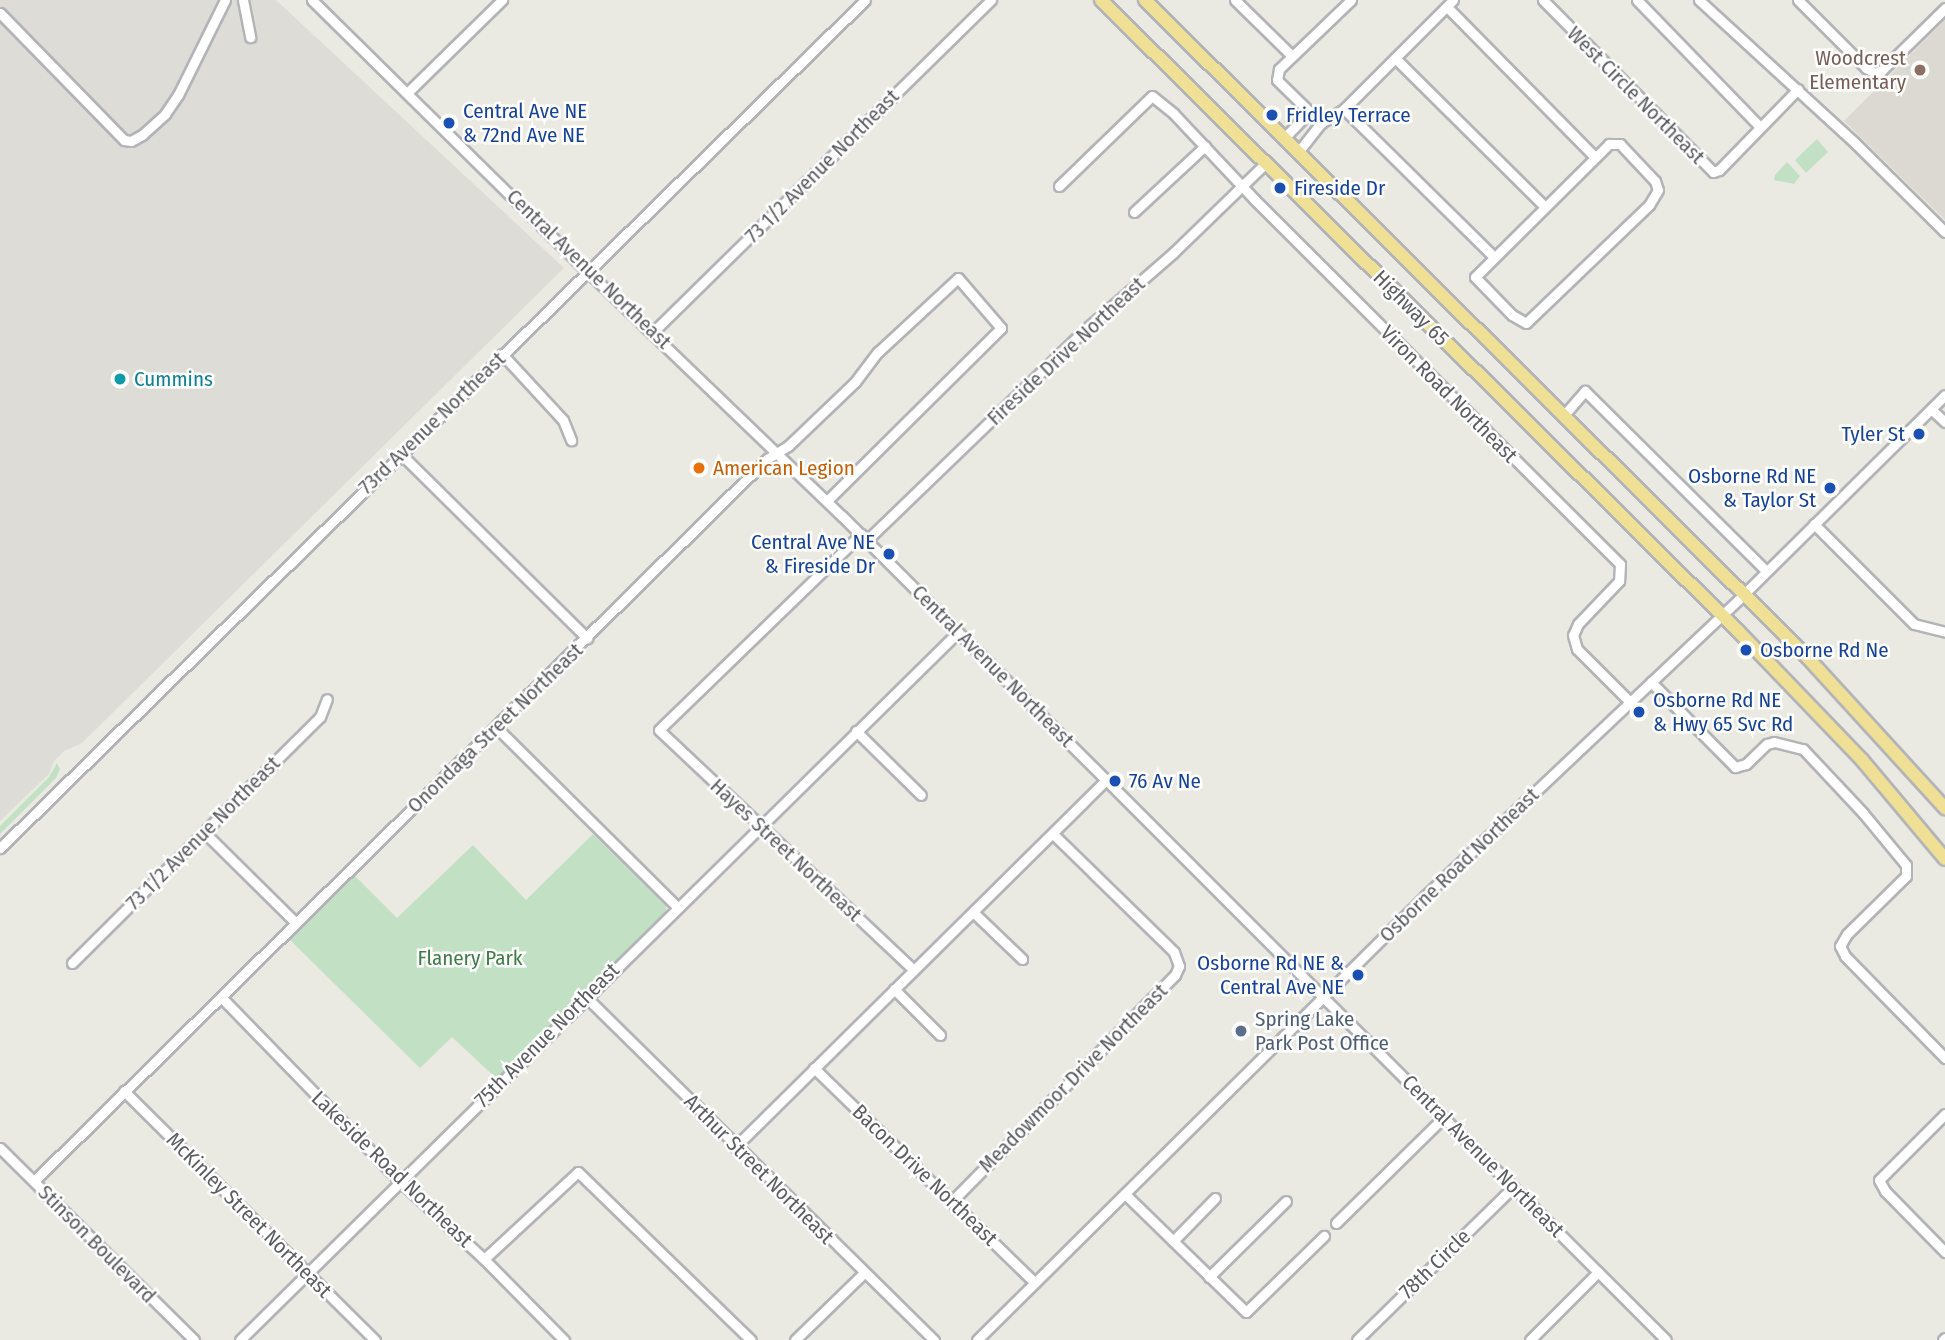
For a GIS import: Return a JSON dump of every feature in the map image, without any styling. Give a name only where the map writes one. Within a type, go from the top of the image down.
[{"type":"highway","name":"Highway 65","points":[[1101,0],[1722,615],[1862,760],[1945,859]]},
{"type":"highway","name":"Highway 65","points":[[1145,0],[1807,657],[1945,808]]},
{"type":"street","points":[[0,13],[124,139],[131,141],[142,135],[172,104],[225,0]]},
{"type":"street","points":[[243,0],[250,37]]},
{"type":"street","name":"Central Avenue Northeast","points":[[312,0],[587,271],[864,537],[1666,1340]]},
{"type":"street","points":[[408,92],[502,0]]},
{"type":"street","name":"73rd Avenue Northeast","points":[[0,848],[865,0]]},
{"type":"street","name":"73 1/2 Avenue Northeast","points":[[653,332],[991,0]]},
{"type":"street","points":[[1235,0],[1292,56]]},
{"type":"street","name":"West Circle Northeast","points":[[1543,0],[1713,172],[1719,170],[1798,89]]},
{"type":"street","points":[[1637,0],[1759,126]]},
{"type":"street","points":[[1699,0],[1798,89],[1945,232]]},
{"type":"street","points":[[1798,0],[1866,68],[1875,72],[1881,71],[1945,8]]},
{"type":"street","points":[[1321,123],[1277,79],[1279,69],[1344,2]]},
{"type":"street","points":[[1299,151],[1321,123],[1344,109],[1450,3],[1595,157]]},
{"type":"street","points":[[1395,58],[1545,207]]},
{"type":"street","name":"Viron Road Northeast","points":[[1059,186],[1152,96],[1205,146],[1242,187],[1620,564],[1619,580],[1578,624],[1573,635],[1577,649],[1630,702]]},
{"type":"street","points":[[1344,109],[1493,256]]},
{"type":"street","points":[[1285,137],[1309,112]]},
{"type":"street","points":[[1609,144],[1620,144],[1656,181],[1658,190],[1649,205],[1526,323],[1512,316],[1475,277],[1493,256],[1595,157],[1609,144]]},
{"type":"street","points":[[1134,212],[1205,146]]},
{"type":"street","name":"Fireside Drive Northeast","points":[[659,730],[1266,163]]},
{"type":"street","name":"Onondaga Street Northeast","points":[[34,1181],[777,453],[855,382],[878,352],[958,278],[1001,328],[827,502]]},
{"type":"street","points":[[502,354],[563,420],[571,440]]},
{"type":"street","points":[[1564,415],[1585,391],[1766,571]]},
{"type":"street","name":"Osborne Road Northeast","points":[[977,1340],[1425,896],[1722,615],[1945,395]]},
{"type":"street","points":[[1931,409],[1945,422]]},
{"type":"street","points":[[401,454],[587,638]]},
{"type":"street","points":[[1814,524],[1914,624],[1945,632]]},
{"type":"street","name":"75th Avenue Northeast","points":[[240,1340],[958,632]]},
{"type":"street","points":[[1651,682],[1735,767],[1746,764],[1767,744],[1774,742],[1802,749],[1863,813],[1906,864],[1906,876],[1847,934],[1840,946],[1845,956],[1945,1058]]},
{"type":"street","name":"73 1/2 Avenue Northeast","points":[[72,963],[320,717],[327,699]]},
{"type":"street","points":[[496,727],[677,907]]},
{"type":"street","name":"Hayes Street Northeast","points":[[659,730],[914,970]]},
{"type":"street","points":[[856,731],[921,795]]},
{"type":"street","points":[[734,1147],[1106,780]]},
{"type":"street","points":[[204,832],[296,923]]},
{"type":"street","name":"Meadowmoor Drive Northeast","points":[[953,1200],[1175,975],[1179,966],[1174,952],[1052,833]]},
{"type":"street","points":[[973,912],[1022,959]]},
{"type":"street","points":[[894,989],[940,1035]]},
{"type":"street","name":"Lakeside Road Northeast","points":[[221,997],[400,1181],[484,1259],[564,1340]]},
{"type":"street","name":"Arthur Street Northeast","points":[[586,997],[734,1147],[933,1340]]},
{"type":"street","name":"Bacon Drive Northeast","points":[[814,1068],[953,1200],[1035,1283]]},
{"type":"street","name":"McKinley Street Northeast","points":[[124,1090],[374,1340]]},
{"type":"street","points":[[1945,1114],[1880,1180],[1885,1191],[1945,1252]]},
{"type":"street","points":[[1336,1223],[1444,1117]]},
{"type":"street","name":"Stinson Boulevard","points":[[0,1148],[194,1340]]},
{"type":"street","points":[[484,1259],[578,1172],[751,1340]]},
{"type":"street","name":"78th Circle","points":[[1357,1340],[1513,1187]]},
{"type":"street","points":[[1125,1194],[1245,1312],[1324,1236]]},
{"type":"street","points":[[1173,1241],[1215,1198]]},
{"type":"street","points":[[1209,1277],[1286,1202]]},
{"type":"street","points":[[1530,1340],[1598,1272]]},
{"type":"street","points":[[795,1340],[864,1273]]},
{"type":"shaded area","points":[[0,0],[276,0],[564,268],[82,743],[64,751],[54,761],[49,774],[0,821]]},
{"type":"shaded area","name":"Woodcrest Elementary","points":[[1945,20],[1945,220],[1844,121]]},
{"type":"green space","points":[[1817,139],[1828,152],[1806,173],[1795,160]]},
{"type":"green space","points":[[1787,162],[1800,176],[1794,184],[1774,180],[1775,175]]},
{"type":"green space","points":[[57,763],[60,769],[56,778],[0,834],[0,826],[49,777]]},
{"type":"green space","name":"Flanery Park","points":[[593,834],[666,906],[666,913],[497,1079],[452,1037],[420,1068],[288,938],[353,874],[397,918],[473,845],[526,900]]},
{"type":"place","name":"Woodcrest Elementary","points":[[1920,70]]},
{"type":"place","name":"Fridley Terrace","points":[[1272,115]]},
{"type":"place","name":"Central Ave NE & 72nd Ave NE","points":[[449,123]]},
{"type":"place","name":"Fireside Dr","points":[[1280,188]]},
{"type":"place","name":"Cummins","points":[[120,379]]},
{"type":"place","name":"Tyler St","points":[[1919,434]]},
{"type":"place","name":"American Legion","points":[[699,468]]},
{"type":"place","name":"Osborne Rd NE & Taylor St","points":[[1830,488]]},
{"type":"place","name":"Central Ave NE & Fireside Dr","points":[[889,554]]},
{"type":"place","name":"Osborne Rd Ne","points":[[1746,650]]},
{"type":"place","name":"Osborne Rd NE & Hwy 65 Svc Rd","points":[[1639,712]]},
{"type":"place","name":"76 Av Ne","points":[[1115,781]]},
{"type":"place","name":"Osborne Rd NE & Central Ave NE","points":[[1358,975]]},
{"type":"place","name":"Spring Lake Park Post Office","points":[[1241,1031]]}]
